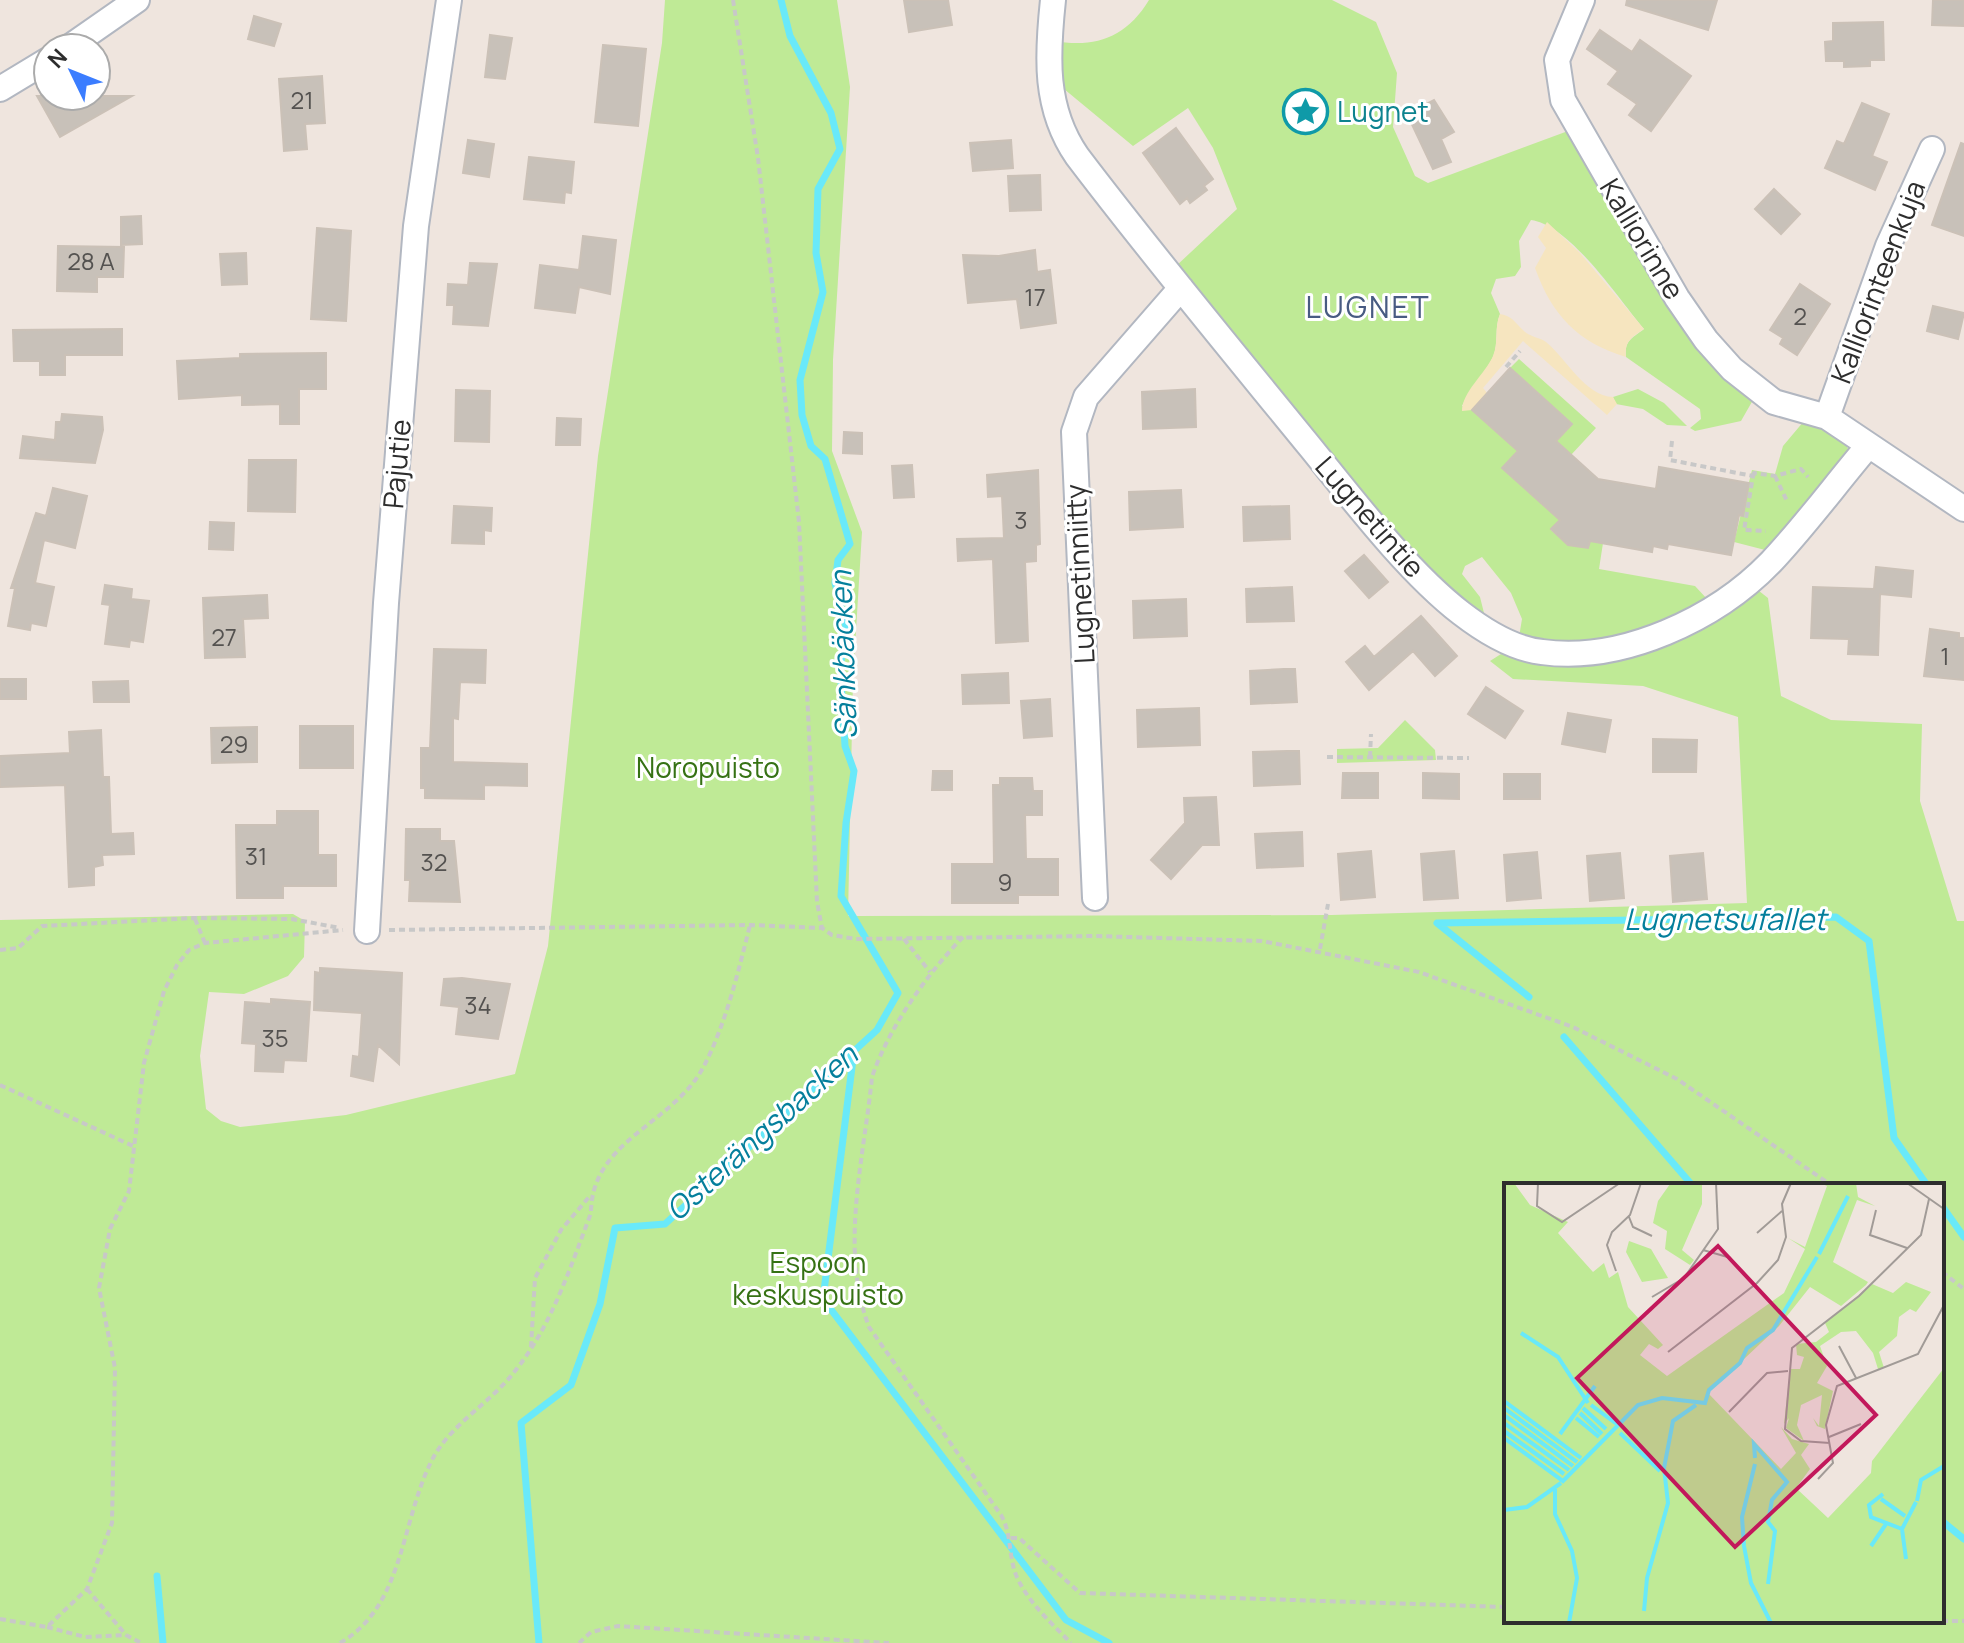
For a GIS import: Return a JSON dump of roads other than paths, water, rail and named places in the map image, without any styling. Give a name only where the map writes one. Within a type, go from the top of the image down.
[{"type":"street","points":[[91,32],[137,0]]},
{"type":"street","name":"Pajutie","points":[[367,931],[386,591],[416,226],[449,0]]},
{"type":"street","name":"Lugnetintie","points":[[1053,0],[1047,52],[1053,107],[1063,135],[1181,288],[1326,466],[1425,580],[1461,613],[1492,633],[1541,652],[1584,653],[1636,643],[1694,619],[1729,597],[1770,563],[1868,446]]},
{"type":"street","name":"Kalliorinne","points":[[1582,0],[1557,60],[1557,80],[1563,100],[1597,165],[1677,298],[1732,369],[1774,402],[1827,417],[1964,509]]},
{"type":"street","points":[[0,89],[32,70]]},
{"type":"street","name":"Kalliorinteenkuja","points":[[1827,417],[1888,246],[1932,149]]},
{"type":"street","name":"Lugnetinniitty","points":[[1095,898],[1074,432],[1086,397],[1181,288]]},
{"type":"waterway","name":"Sänkbäcken","points":[[539,1643],[521,1423],[571,1385],[600,1304],[615,1228],[665,1224],[877,1030],[898,993],[841,896],[846,823],[854,771],[845,746],[840,666],[847,631],[835,583],[838,560],[850,544],[825,459],[811,446],[802,415],[800,380],[823,292],[816,253],[818,189],[840,149],[831,113],[790,36],[781,0]]},
{"type":"waterway","name":"Lugnetsufallet","points":[[1529,997],[1437,923],[1836,917],[1869,941],[1894,1138],[1926,1183]]},
{"type":"waterway","name":"Lugnetsufallet","points":[[1564,1037],[1690,1183]]},
{"type":"waterway","name":"Osterängsbacken","points":[[854,1051],[823,1299],[1066,1620],[1109,1643]]},
{"type":"waterway","name":"Lugnetsufallet","points":[[1944,1209],[1964,1237]]},
{"type":"waterway","name":"Lugnetsufallet","points":[[1944,1523],[1964,1539]]},
{"type":"waterway","points":[[157,1576],[163,1643]]},
{"type":"place","name":"Lugnet","points":[[1306,112]]},
{"type":"district","name":"LUGNET","points":[[1368,308]]},
{"type":"park label","name":"Noropuisto","points":[[708,768]]},
{"type":"park label","name":"Espoon keskuspuisto","points":[[818,1279]]}]
